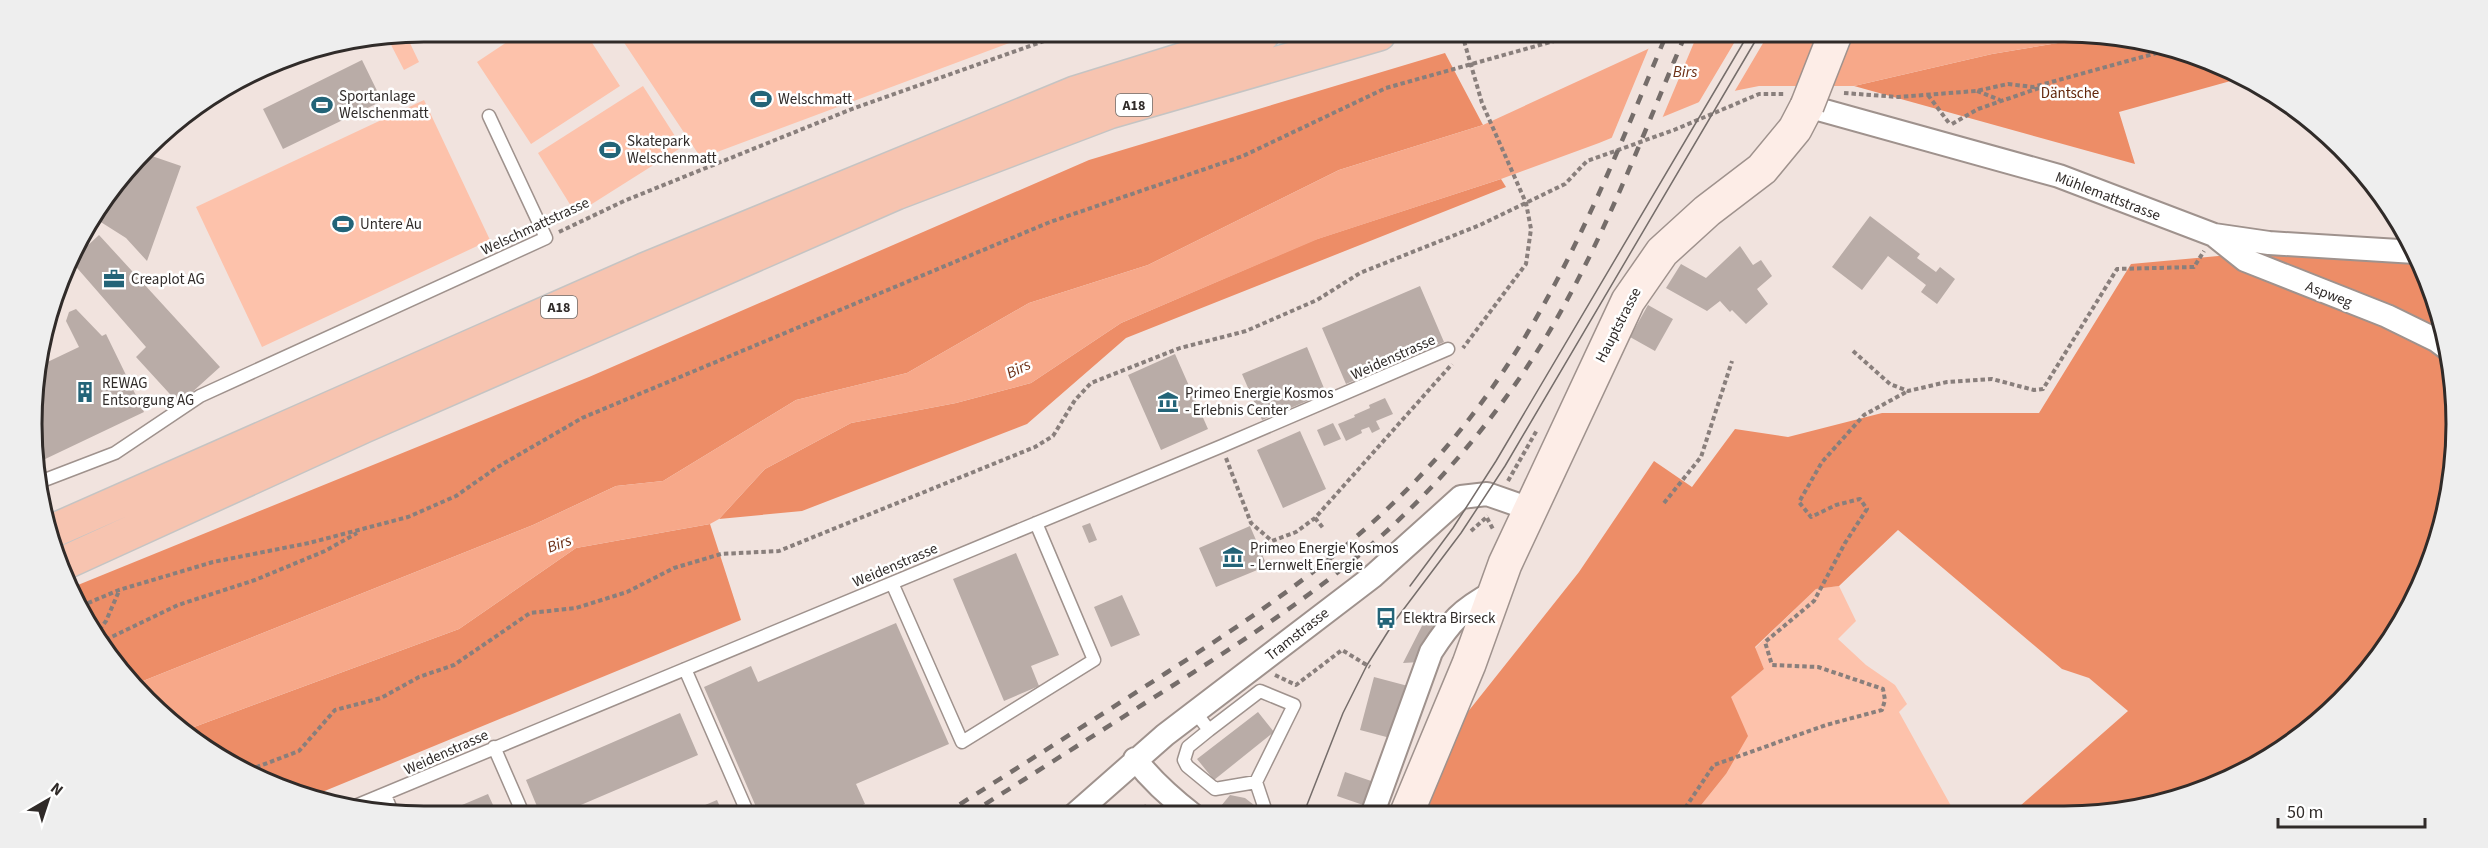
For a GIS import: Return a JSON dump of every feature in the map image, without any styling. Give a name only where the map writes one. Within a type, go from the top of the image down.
[{"type":"highway","name":"A18","points":[[57,529],[677,256],[1075,93],[1239,42]]},
{"type":"highway","name":"A18","points":[[68,561],[364,426],[896,193],[1108,112],[1351,42]]},
{"type":"main road","name":"Hauptstrasse","points":[[1409,806],[1469,664],[1494,592],[1530,509],[1628,301],[1662,252],[1684,230],[1762,169],[1795,129],[1811,98],[1833,42]]},
{"type":"street","name":"Mühlemattstrasse","points":[[1811,98],[2059,176],[2214,235],[2269,243],[2405,251]]},
{"type":"street","name":"Aspweg","points":[[2214,235],[2245,260],[2388,316],[2437,341]]},
{"type":"street","name":"Tramstrasse","points":[[1084,806],[1135,759],[1372,577],[1461,497],[1487,494],[1530,509]]},
{"type":"street","points":[[1375,806],[1431,652],[1446,629],[1467,606],[1494,592]]},
{"type":"street","points":[[1135,759],[1147,775],[1182,806]]},
{"type":"lane","points":[[489,116],[546,238]]},
{"type":"lane","name":"Welschmattstrasse","points":[[46,480],[115,453],[201,396],[546,238]]},
{"type":"lane","name":"Weidenstrasse","points":[[367,802],[1222,446],[1448,349]]},
{"type":"lane","points":[[892,583],[962,742],[1094,660],[1036,523]]},
{"type":"lane","points":[[685,669],[745,806]]},
{"type":"lane","points":[[1256,782],[1215,789],[1187,766],[1184,760],[1188,747],[1260,691],[1294,705],[1256,782],[1264,806]]},
{"type":"lane","points":[[1195,712],[1209,730]]},
{"type":"lane","points":[[494,747],[520,806]]},
{"type":"lane","points":[[385,795],[389,804]]},
{"type":"path","name":"Welschmattstrasse","points":[[546,238],[624,201],[852,109],[1041,42]]},
{"type":"path","points":[[1464,42],[1482,103],[1526,203]]},
{"type":"path","points":[[87,604],[119,590],[213,562],[309,543],[408,517],[456,496],[496,468],[582,418],[1039,226],[1243,156],[1386,88],[1551,42]]},
{"type":"path","points":[[256,767],[299,751],[335,710],[381,698],[419,677],[454,665],[530,613],[576,608],[627,592],[674,568],[721,554],[779,551],[1023,452],[1053,436],[1075,400],[1090,383],[1180,348],[1246,331],[1317,300],[1360,273],[1480,225],[1565,184],[1587,161],[1674,130],[1759,94],[1811,98],[1898,97],[1976,91],[2008,84],[2033,87],[2156,53]]},
{"type":"path","points":[[1928,94],[1950,125],[1978,109],[2088,71]]},
{"type":"path","points":[[1976,91],[2002,101]]},
{"type":"path","points":[[1686,806],[1714,765],[1826,725],[1882,710],[1885,700],[1883,689],[1818,667],[1772,665],[1765,642],[1814,601],[1845,543],[1868,509],[1860,499],[1836,505],[1811,517],[1799,502],[1822,462],[1864,415],[1908,391],[1947,382],[1992,379],[2034,390],[2043,388],[2117,269],[2194,267],[2214,235]]},
{"type":"path","points":[[1853,351],[1890,384],[1908,391]]},
{"type":"path","points":[[1664,503],[1701,457],[1732,361]]},
{"type":"path","points":[[1222,446],[1251,523],[1272,541],[1296,532],[1315,518],[1323,528]]},
{"type":"path","points":[[108,639],[178,605],[255,580],[325,551],[362,529]]},
{"type":"path","points":[[101,628],[119,590]]},
{"type":"path","points":[[1269,672],[1296,685],[1342,650],[1370,667]]},
{"type":"shaded area","points":[[507,42],[592,42],[620,86],[531,144],[477,62]]},
{"type":"shaded area","name":"Welschmatt","points":[[624,42],[1012,42],[701,158]]},
{"type":"shaded area","points":[[410,43],[419,62],[404,70],[390,44]]},
{"type":"shaded area","name":"Skatepark Welschenmatt","points":[[643,86],[682,147],[576,214],[538,153]]},
{"type":"shaded area","name":"Untere Au","points":[[424,100],[490,240],[262,347],[196,207]]},
{"type":"shaded area","points":[[1839,586],[1856,621],[1838,639],[1866,665],[1895,685],[1907,704],[1899,712],[1951,806],[1700,806],[1726,774],[1731,696],[1764,669],[1755,648],[1816,589]]},
{"type":"green space","name":"Däntsche","points":[[2064,42],[2114,45],[2187,62],[2232,81],[2119,112],[2135,164],[1854,86],[1992,54]]},
{"type":"green space","points":[[1445,53],[1483,125],[1339,170],[1148,265],[1029,303],[907,373],[796,400],[663,481],[616,486],[533,525],[142,681],[106,636],[78,585],[589,377],[1089,160]]},
{"type":"green space","points":[[1501,179],[1506,187],[1126,338],[1027,424],[802,511],[719,519],[765,469],[851,423],[956,403],[1031,383],[1121,323],[1314,240]]},
{"type":"green space","points":[[2262,252],[2409,259],[2426,301],[2439,349],[2446,424],[2439,499],[2426,547],[2407,593],[2367,657],[2334,694],[2297,727],[2233,767],[2163,793],[2114,803],[2020,806],[2128,711],[2089,678],[2062,669],[1898,530],[1839,586],[1816,589],[1755,647],[1764,669],[1731,697],[1748,736],[1726,774],[1700,806],[1409,806],[1424,767],[1579,572],[1654,461],[1692,487],[1735,429],[1788,437],[1882,413],[2039,413],[2131,264]]},
{"type":"green space","points":[[710,524],[741,620],[322,792],[255,767],[192,728],[459,629],[576,548]]},
{"type":"water","name":"Birs","points":[[1663,42],[2064,42],[1992,54],[1854,86],[1759,86],[1719,94],[1599,143],[1501,179],[1318,239],[1121,323],[1031,383],[956,403],[851,423],[765,469],[719,519],[710,524],[576,548],[459,629],[192,728],[142,681],[533,525],[616,486],[663,481],[796,400],[907,373],[1029,303],[1148,265],[1339,170],[1483,125]]},
{"type":"pier","points":[[1657,42],[1694,42],[1661,121],[1610,142],[1650,45]]},
{"type":"pier","points":[[1735,42],[1764,42],[1733,94],[1696,107]]},
{"type":"building","name":"Sportanlage Welschenmatt","points":[[362,60],[382,101],[283,149],[263,109]]},
{"type":"building","points":[[152,156],[181,166],[147,261],[126,238],[100,222],[121,191]]},
{"type":"building","points":[[1870,216],[1920,254],[1917,258],[1936,272],[1940,267],[1955,279],[1937,304],[1921,292],[1926,285],[1888,256],[1862,290],[1832,267]]},
{"type":"building","points":[[99,235],[220,367],[179,404],[136,357],[146,347],[76,267],[85,248]]},
{"type":"building","points":[[1740,246],[1753,265],[1761,260],[1772,276],[1757,289],[1768,304],[1746,324],[1720,301],[1707,311],[1666,288],[1681,264],[1706,278]]},
{"type":"building","points":[[1420,286],[1444,342],[1346,384],[1322,328]]},
{"type":"building","points":[[1648,305],[1673,319],[1655,351],[1630,337]]},
{"type":"building","name":"REWAG Entsorgung AG","points":[[76,309],[102,336],[106,334],[144,412],[44,460],[42,424],[47,362],[79,347],[66,321],[69,312]]},
{"type":"building","points":[[1307,347],[1326,393],[1262,420],[1242,374]]},
{"type":"building","name":"Primeo Energie Kosmos - Erlebnis Center","points":[[1175,354],[1208,429],[1161,450],[1128,375]]},
{"type":"building","points":[[1385,398],[1393,414],[1376,421],[1380,429],[1372,433],[1369,427],[1346,441],[1338,424],[1355,417],[1354,415],[1370,408],[1369,405]]},
{"type":"building","points":[[1333,423],[1341,439],[1324,446],[1317,430]]},
{"type":"building","points":[[1300,431],[1326,489],[1283,508],[1257,450]]},
{"type":"building","points":[[1090,523],[1097,540],[1089,543],[1082,526]]},
{"type":"building","name":"Primeo Energie Kosmos - Lernwelt Energie","points":[[1250,526],[1267,566],[1216,587],[1199,548]]},
{"type":"building","points":[[1016,553],[1059,655],[1031,666],[1039,686],[1004,701],[953,579]]},
{"type":"building","points":[[1122,595],[1140,635],[1111,647],[1094,607]]},
{"type":"building","points":[[1443,617],[1420,662],[1403,663],[1426,618]]},
{"type":"building","points":[[896,623],[949,744],[856,784],[865,804],[860,806],[756,806],[704,687],[751,666],[758,682]]},
{"type":"building","points":[[1374,677],[1408,686],[1394,739],[1360,730]]},
{"type":"building","points":[[1258,712],[1274,732],[1214,780],[1197,759]]},
{"type":"building","points":[[680,713],[698,755],[578,806],[537,806],[526,780]]},
{"type":"building","points":[[1345,772],[1377,783],[1369,806],[1337,796]]},
{"type":"building","points":[[488,794],[493,806],[460,806]]},
{"type":"building","points":[[1230,795],[1245,798],[1254,806],[1221,806]]},
{"type":"building","points":[[717,800],[720,806],[703,806]]},
{"type":"tram line","points":[[1410,586],[1453,528],[1496,461],[1744,42]]},
{"type":"tram line","points":[[1307,806],[1343,713],[1367,665],[1394,622],[1461,533],[1505,466],[1755,42]]},
{"type":"railway","points":[[957,806],[1258,612],[1344,547],[1422,474],[1458,433],[1492,388],[1544,304],[1589,215],[1663,42]]},
{"type":"railway","points":[[982,806],[1278,617],[1354,560],[1402,517],[1446,471],[1507,396],[1543,342],[1564,305],[1603,229],[1682,42]]},
{"type":"place","name":"Welschmatt","points":[[761,99]]},
{"type":"place","name":"Sportanlage Welschenmatt","points":[[322,105]]},
{"type":"place","name":"Skatepark Welschenmatt","points":[[610,150]]},
{"type":"place","name":"Untere Au","points":[[343,224]]},
{"type":"place","name":"Creaplot AG","points":[[114,279]]},
{"type":"place","name":"REWAG Entsorgung AG","points":[[85,392]]},
{"type":"place","name":"Primeo Energie Kosmos - Erlebnis Center","points":[[1168,402]]},
{"type":"place","name":"Primeo Energie Kosmos - Lernwelt Energie","points":[[1233,557]]},
{"type":"place","name":"Elektra Birseck","points":[[1386,618]]}]
